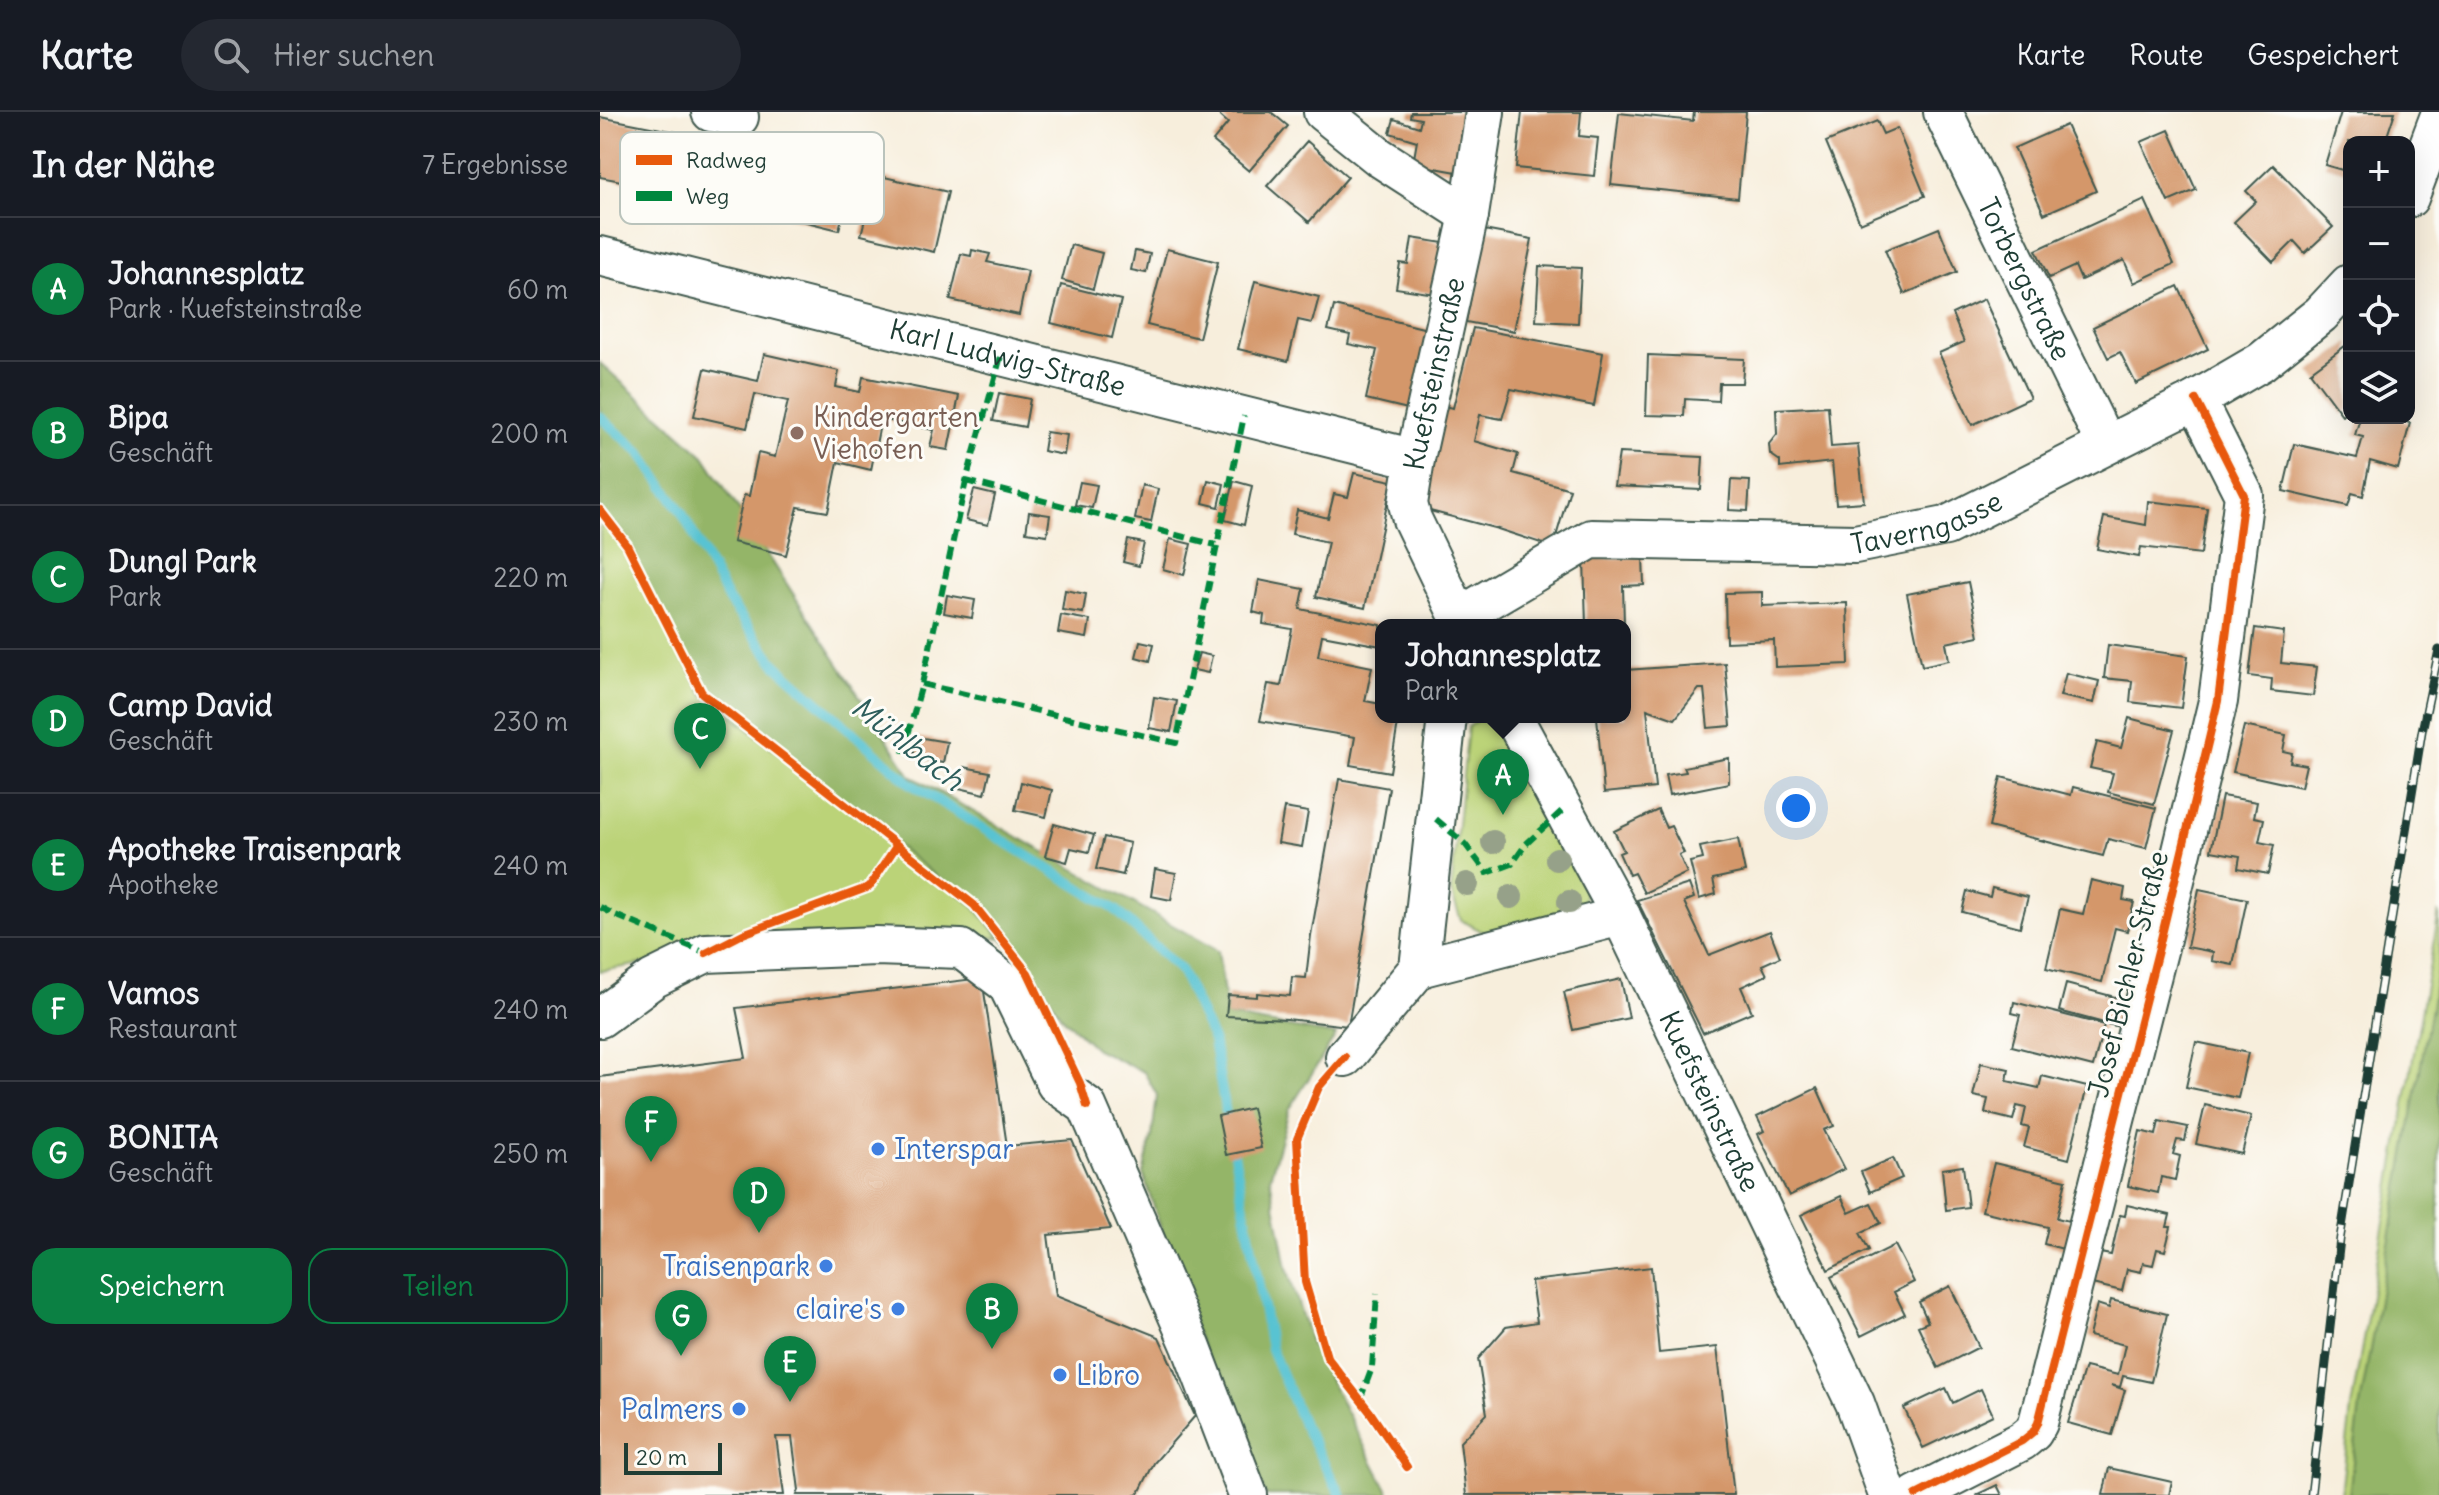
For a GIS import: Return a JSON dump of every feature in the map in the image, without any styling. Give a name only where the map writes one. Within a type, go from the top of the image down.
[{"type":"street","points":[[1323,112],[1379,157],[1469,215]]},
{"type":"street","name":"Kuefsteinstraße","points":[[1459,619],[1408,504],[1415,459],[1469,215],[1485,112]]},
{"type":"street","name":"Torbergstraße","points":[[1943,112],[2106,445]]},
{"type":"street","points":[[2415,182],[2439,118]]},
{"type":"street","name":"Karl Ludwig-Straße","points":[[600,256],[1415,459]]},
{"type":"street","name":"Taverngasse","points":[[1465,619],[1591,539],[1855,544],[1946,526],[2196,400],[2261,362],[2321,314],[2343,290]]},
{"type":"street","name":"Josef Bichler-Straße","points":[[1916,1495],[2022,1441],[2038,1423],[2218,701],[2244,495],[2196,400]]},
{"type":"street","points":[[1345,1057],[1419,968],[1446,723]]},
{"type":"street","name":"Kuefsteinstraße","points":[[1516,723],[1621,916],[1855,1403],[1888,1495]]},
{"type":"street","points":[[1419,968],[1621,916]]},
{"type":"street","points":[[600,1018],[653,979],[706,953],[876,946],[961,949],[1007,984],[1056,1084],[1087,1106],[1191,1346],[1248,1495]]},
{"type":"green space","points":[[600,363],[704,456],[911,776],[1218,951],[1227,1016],[1336,1035],[1289,1110],[1270,1178],[1287,1268],[1311,1344],[1390,1495],[1266,1495],[1192,1322],[1143,1174],[1157,1095],[1144,1072],[1096,1049],[1061,1016],[1039,981],[973,905],[702,693],[627,545],[600,510]]},
{"type":"green space","points":[[607,520],[627,545],[974,905],[1000,938],[908,930],[706,953],[600,971],[600,528]]},
{"type":"green space","points":[[1474,723],[1490,723],[1508,743],[1585,887],[1584,903],[1567,920],[1507,931],[1481,931],[1461,920],[1451,892],[1468,727]]},
{"type":"green space","points":[[2439,912],[2439,1495],[2341,1495],[2351,1408]]},
{"type":"green space","points":[[2439,963],[2439,1495],[2349,1495],[2360,1406]]},
{"type":"building","points":[[1216,112],[1271,112],[1288,126],[1249,171],[1213,141],[1228,123]]},
{"type":"building","points":[[1411,112],[1468,112],[1457,172],[1413,164],[1417,141],[1390,133],[1394,119],[1419,127],[1421,119],[1410,117]]},
{"type":"building","points":[[1522,112],[1581,112],[1579,136],[1598,138],[1594,176],[1516,168]]},
{"type":"building","points":[[1694,112],[1746,112],[1738,198],[1611,185],[1619,113],[1693,121]]},
{"type":"building","points":[[2341,112],[2395,112],[2387,136],[2343,136],[2343,170],[2325,165]]},
{"type":"building","points":[[600,117],[676,132],[620,132],[620,181],[600,177]]},
{"type":"building","points":[[1877,121],[1883,134],[1897,128],[1925,196],[1860,223],[1826,142]]},
{"type":"building","points":[[2066,125],[2096,191],[2044,214],[2014,148]]},
{"type":"building","points":[[2169,130],[2196,190],[2168,202],[2141,142]]},
{"type":"building","points":[[1307,141],[1348,177],[1309,222],[1267,186]]},
{"type":"building","points":[[2273,165],[2333,227],[2305,253],[2294,241],[2273,262],[2234,222],[2256,201],[2246,191]]},
{"type":"building","points":[[884,177],[948,192],[934,252],[861,235],[864,224],[884,224]]},
{"type":"building","points":[[2145,200],[2174,264],[2134,283],[2124,260],[2081,280],[2075,266],[2049,278],[2036,250]]},
{"type":"building","points":[[815,224],[840,224],[839,230]]},
{"type":"building","points":[[1939,228],[1957,272],[1904,294],[1885,250]]},
{"type":"building","points":[[1484,230],[1532,239],[1514,331],[1466,322]]},
{"type":"building","points":[[1412,238],[1456,245],[1448,296],[1396,288],[1400,263],[1408,264]]},
{"type":"building","points":[[1071,245],[1102,253],[1093,289],[1062,280]]},
{"type":"building","points":[[1167,249],[1218,262],[1199,338],[1147,325]]},
{"type":"building","points":[[972,250],[990,254],[987,262],[1028,271],[1019,315],[950,300],[961,254],[971,256]]},
{"type":"building","points":[[1135,251],[1150,254],[1146,273],[1131,270]]},
{"type":"building","points":[[1539,266],[1581,268],[1578,323],[1536,321]]},
{"type":"building","points":[[1255,281],[1319,297],[1312,323],[1298,320],[1288,361],[1238,349]]},
{"type":"building","points":[[1061,285],[1121,300],[1112,338],[1051,323]]},
{"type":"building","points":[[2178,286],[2208,349],[2136,384],[2120,352],[2108,358],[2093,327]]},
{"type":"building","points":[[1984,299],[2030,398],[1972,425],[1939,353],[1964,342],[1952,314]]},
{"type":"building","points":[[1334,306],[1431,330],[1412,410],[1366,399],[1377,350],[1348,344],[1350,335],[1328,330]]},
{"type":"building","points":[[1473,328],[1603,353],[1594,406],[1511,389],[1502,419],[1480,415],[1474,441],[1518,454],[1513,473],[1570,489],[1553,547],[1415,507],[1438,405],[1453,408]]},
{"type":"building","points":[[2343,347],[2342,415],[2310,372]]},
{"type":"building","points":[[764,354],[839,371],[836,387],[860,392],[863,377],[959,396],[948,450],[930,447],[934,430],[881,419],[871,470],[838,462],[828,512],[798,507],[786,555],[733,542],[744,495],[749,496],[758,453],[775,457],[788,401],[755,394],[747,428],[694,416],[705,369],[758,381]]},
{"type":"building","points":[[1648,355],[1744,359],[1742,383],[1719,383],[1718,401],[1685,399],[1684,416],[1646,415]]},
{"type":"building","points":[[999,393],[1030,399],[1025,427],[993,421]]},
{"type":"building","points":[[1828,406],[1831,447],[1858,445],[1864,502],[1836,504],[1832,462],[1780,468],[1780,461],[1770,454],[1769,444],[1777,434],[1776,409]]},
{"type":"building","points":[[2358,424],[2410,424],[2398,469],[2370,461],[2363,496],[2352,493],[2348,506],[2283,491],[2294,444],[2357,458],[2363,437],[2355,435]]},
{"type":"building","points":[[1046,432],[1067,435],[1064,455],[1043,451]]},
{"type":"building","points":[[1619,453],[1703,457],[1701,490],[1614,486]]},
{"type":"building","points":[[1354,473],[1392,481],[1365,608],[1316,597],[1328,542],[1292,534],[1297,510],[1328,518],[1334,494],[1348,497]]},
{"type":"building","points":[[1208,480],[1224,484],[1219,507],[1203,503]]},
{"type":"building","points":[[1731,480],[1750,481],[1748,511],[1729,510]]},
{"type":"building","points":[[1234,481],[1252,486],[1244,525],[1225,520]]},
{"type":"building","points":[[1080,482],[1097,485],[1092,508],[1075,505]]},
{"type":"building","points":[[1142,485],[1158,489],[1151,522],[1135,519]]},
{"type":"building","points":[[974,490],[995,495],[988,525],[966,520]]},
{"type":"building","points":[[2148,501],[2207,508],[2201,554],[2141,547],[2139,557],[2097,549],[2104,517],[2146,525]]},
{"type":"building","points":[[1029,512],[1050,515],[1047,535],[1026,532]]},
{"type":"building","points":[[1170,539],[1191,544],[1184,575],[1163,569]]},
{"type":"building","points":[[1128,540],[1144,543],[1139,566],[1123,562]]},
{"type":"building","points":[[1643,557],[1644,585],[1623,586],[1624,619],[1586,619],[1584,559]]},
{"type":"building","points":[[1259,580],[1304,589],[1300,609],[1375,624],[1375,645],[1322,635],[1318,656],[1372,667],[1365,701],[1375,703],[1375,723],[1398,723],[1390,772],[1350,765],[1355,737],[1260,721],[1268,684],[1281,686],[1292,629],[1263,624],[1264,615],[1253,612]]},
{"type":"building","points":[[1968,582],[1979,636],[1946,643],[1949,660],[1922,666],[1907,594]]},
{"type":"building","points":[[1065,590],[1086,594],[1083,613],[1062,610]]},
{"type":"building","points":[[1762,592],[1762,606],[1847,603],[1849,664],[1775,667],[1774,640],[1726,642],[1725,593]]},
{"type":"building","points":[[947,595],[975,600],[972,618],[944,613]]},
{"type":"building","points":[[1061,615],[1090,620],[1087,638],[1058,633]]},
{"type":"building","points":[[2255,628],[2284,632],[2281,663],[2317,667],[2313,696],[2271,691],[2272,679],[2249,676]]},
{"type":"building","points":[[1140,641],[1154,644],[1150,661],[1136,657]]},
{"type":"building","points":[[2108,645],[2188,656],[2181,708],[2130,702],[2132,681],[2104,678]]},
{"type":"building","points":[[1199,653],[1212,656],[1208,673],[1194,670]]},
{"type":"building","points":[[1725,663],[1731,726],[1708,728],[1704,689],[1699,689],[1675,719],[1647,709],[1655,788],[1604,793],[1598,723],[1631,723],[1631,670]]},
{"type":"building","points":[[2066,673],[2099,681],[2094,703],[2060,696]]},
{"type":"building","points":[[1154,697],[1177,701],[1171,732],[1149,728]]},
{"type":"building","points":[[2129,718],[2174,730],[2154,804],[2108,792],[2113,773],[2090,768],[2097,742],[2121,748]]},
{"type":"building","points":[[2244,726],[2286,735],[2283,751],[2292,753],[2290,762],[2306,765],[2301,787],[2233,772]]},
{"type":"building","points":[[917,737],[947,742],[943,763],[913,757]]},
{"type":"building","points":[[1729,758],[1729,783],[1669,795],[1665,775],[1686,772],[1684,767]]},
{"type":"building","points":[[964,767],[990,772],[985,794],[959,788]]},
{"type":"building","points":[[2001,777],[2071,795],[2073,787],[2156,808],[2146,848],[2108,839],[2103,856],[1989,827]]},
{"type":"building","points":[[1339,779],[1389,788],[1348,1026],[1226,1016],[1228,995],[1257,997],[1257,993],[1290,996],[1292,977],[1306,978]]},
{"type":"building","points":[[1021,782],[1052,790],[1046,817],[1015,810]]},
{"type":"building","points":[[2222,796],[2257,802],[2254,817],[2264,819],[2259,842],[2274,845],[2268,874],[2238,868],[2240,856],[2211,851]]},
{"type":"building","points":[[1284,808],[1308,812],[1302,847],[1278,843]]},
{"type":"building","points":[[1658,810],[1666,828],[1671,826],[1684,853],[1679,855],[1687,873],[1644,893],[1634,873],[1629,875],[1619,853],[1624,851],[1614,831]]},
{"type":"building","points":[[1054,824],[1094,835],[1089,852],[1071,848],[1067,862],[1045,856]]},
{"type":"building","points":[[1104,837],[1130,843],[1123,875],[1096,869]]},
{"type":"building","points":[[1738,839],[1745,872],[1713,879],[1716,894],[1699,899],[1690,862],[1703,859],[1700,847]]},
{"type":"building","points":[[1155,869],[1176,873],[1171,900],[1151,896]]},
{"type":"building","points":[[2091,880],[2125,888],[2123,900],[2134,902],[2127,931],[2115,928],[2102,982],[2046,968],[2060,909],[2083,914]]},
{"type":"building","points":[[1689,884],[1694,898],[1684,902],[1709,955],[1770,931],[1780,957],[1762,965],[1767,975],[1741,987],[1752,1012],[1703,1033],[1637,900]]},
{"type":"building","points":[[1992,888],[2028,897],[2020,927],[1962,912],[1967,891],[1990,897]]},
{"type":"building","points":[[2199,889],[2247,899],[2233,965],[2212,961],[2213,952],[2187,947]]},
{"type":"building","name":"Traisenpark","points":[[982,978],[1007,1146],[1072,1140],[1111,1229],[1048,1235],[1056,1296],[1159,1337],[1195,1416],[1154,1463],[1138,1495],[797,1495],[799,1490],[792,1437],[776,1437],[784,1495],[600,1495],[600,1077],[746,1058],[736,1008]]},
{"type":"building","points":[[1621,979],[1629,1018],[1573,1030],[1564,992]]},
{"type":"building","points":[[2066,984],[2130,1001],[2123,1028],[2059,1011]]},
{"type":"building","points":[[2014,1002],[2104,1025],[2093,1067],[2012,1046],[2020,1015],[2012,1013]]},
{"type":"building","points":[[2196,1042],[2248,1053],[2238,1098],[2186,1087]]},
{"type":"building","points":[[1981,1063],[2009,1069],[2007,1081],[2039,1088],[2042,1076],[2087,1087],[2069,1159],[2024,1147],[2029,1128],[2022,1126],[2026,1108],[2017,1106],[2013,1120],[1985,1113],[1988,1099],[1973,1096]]},
{"type":"building","points":[[1817,1088],[1834,1126],[1824,1130],[1844,1169],[1789,1196],[1758,1134],[1764,1131],[1757,1117]]},
{"type":"building","points":[[2205,1105],[2251,1116],[2242,1154],[2196,1144]]},
{"type":"building","points":[[1252,1108],[1261,1148],[1226,1155],[1218,1116]]},
{"type":"building","points":[[2159,1121],[2188,1127],[2185,1141],[2177,1140],[2173,1154],[2180,1156],[2175,1180],[2161,1177],[2158,1193],[2128,1186],[2140,1131],[2156,1135]]},
{"type":"building","points":[[1893,1158],[1902,1178],[1870,1192],[1861,1172]]},
{"type":"building","points":[[1994,1163],[2066,1180],[2057,1218],[2077,1223],[2071,1251],[2044,1244],[2048,1227],[1982,1211]]},
{"type":"building","points":[[1963,1166],[1968,1207],[1946,1210],[1942,1169]]},
{"type":"building","points":[[1841,1196],[1849,1213],[1871,1203],[1881,1223],[1860,1233],[1869,1250],[1828,1270],[1801,1215]]},
{"type":"building","points":[[2127,1205],[2170,1215],[2167,1227],[2171,1227],[2165,1251],[2157,1249],[2153,1265],[2143,1263],[2141,1272],[2127,1269],[2122,1291],[2092,1284],[2100,1253],[2111,1255],[2120,1215],[2125,1216]]},
{"type":"building","points":[[1895,1245],[1914,1282],[1894,1292],[1905,1314],[1861,1336],[1831,1277]]},
{"type":"building","points":[[1651,1267],[1659,1353],[1717,1347],[1734,1495],[1466,1495],[1460,1442],[1487,1414],[1478,1359],[1506,1327],[1537,1322],[1531,1281]]},
{"type":"building","points":[[1950,1286],[1979,1347],[1938,1368],[1918,1326],[1928,1322],[1919,1302]]},
{"type":"building","points":[[2111,1300],[2167,1314],[2151,1382],[2123,1376],[2120,1387],[2111,1385],[2125,1390],[2112,1435],[2068,1423],[2085,1367],[2118,1375],[2125,1345],[2089,1336],[2097,1304],[2109,1308]]},
{"type":"building","points":[[1946,1388],[1953,1403],[1981,1389],[1993,1415],[1923,1448],[1904,1408]]},
{"type":"building","points":[[2109,1468],[2172,1482],[2169,1495],[2103,1495]]},
{"type":"building","points":[[1997,1485],[2002,1495],[1976,1495]]},
{"type":"waterway","name":"Mühlbach","points":[[600,417],[640,452],[681,511],[729,601],[776,665],[911,784],[1116,910],[1181,971],[1213,1040],[1226,1114]]},
{"type":"waterway","name":"Mühlbach","points":[[1234,1154],[1271,1349],[1303,1424],[1341,1495]]},
{"type":"railway","points":[[2311,1495],[2340,1239],[2422,731],[2439,650]]},
{"type":"marked path","points":[[903,753],[922,684],[966,481],[1001,356]]},
{"type":"marked path","points":[[922,684],[1176,743],[1244,416]]},
{"type":"marked path","points":[[966,481],[1216,545]]},
{"type":"marked path","points":[[1436,819],[1465,844],[1487,873],[1512,864],[1526,844],[1563,810]]},
{"type":"marked path","points":[[600,907],[706,953]]},
{"type":"marked path","points":[[1360,1400],[1372,1368],[1377,1294]]},
{"type":"cycle path","points":[[1916,1495],[2022,1441],[2038,1423],[2218,701],[2244,495],[2196,400]]},
{"type":"cycle path","points":[[600,510],[627,545],[702,693],[974,905],[1028,973],[1080,1083],[1087,1106]]},
{"type":"cycle path","points":[[706,953],[743,934],[869,887],[897,845]]},
{"type":"cycle path","points":[[1345,1057],[1319,1087],[1297,1139],[1305,1282],[1327,1357],[1370,1412],[1407,1467]]},
{"type":"place","name":"Kindergarten Viehofen","points":[[797,433]]},
{"type":"place","name":"Dungl Park","points":[[700,769]]},
{"type":"place","name":"Johannesplatz","points":[[1503,815]]},
{"type":"place","name":"Interspar","points":[[878,1149]]},
{"type":"place","name":"Vamos","points":[[651,1162]]},
{"type":"place","name":"Camp David","points":[[759,1233]]},
{"type":"place","name":"Traisenpark","points":[[826,1266]]},
{"type":"place","name":"claire's","points":[[898,1309]]},
{"type":"place","name":"Bipa","points":[[992,1349]]},
{"type":"place","name":"BONITA","points":[[681,1356]]},
{"type":"place","name":"Libro","points":[[1060,1375]]},
{"type":"place","name":"Apotheke Traisenpark","points":[[790,1402]]},
{"type":"place","name":"Palmers","points":[[739,1409]]}]
